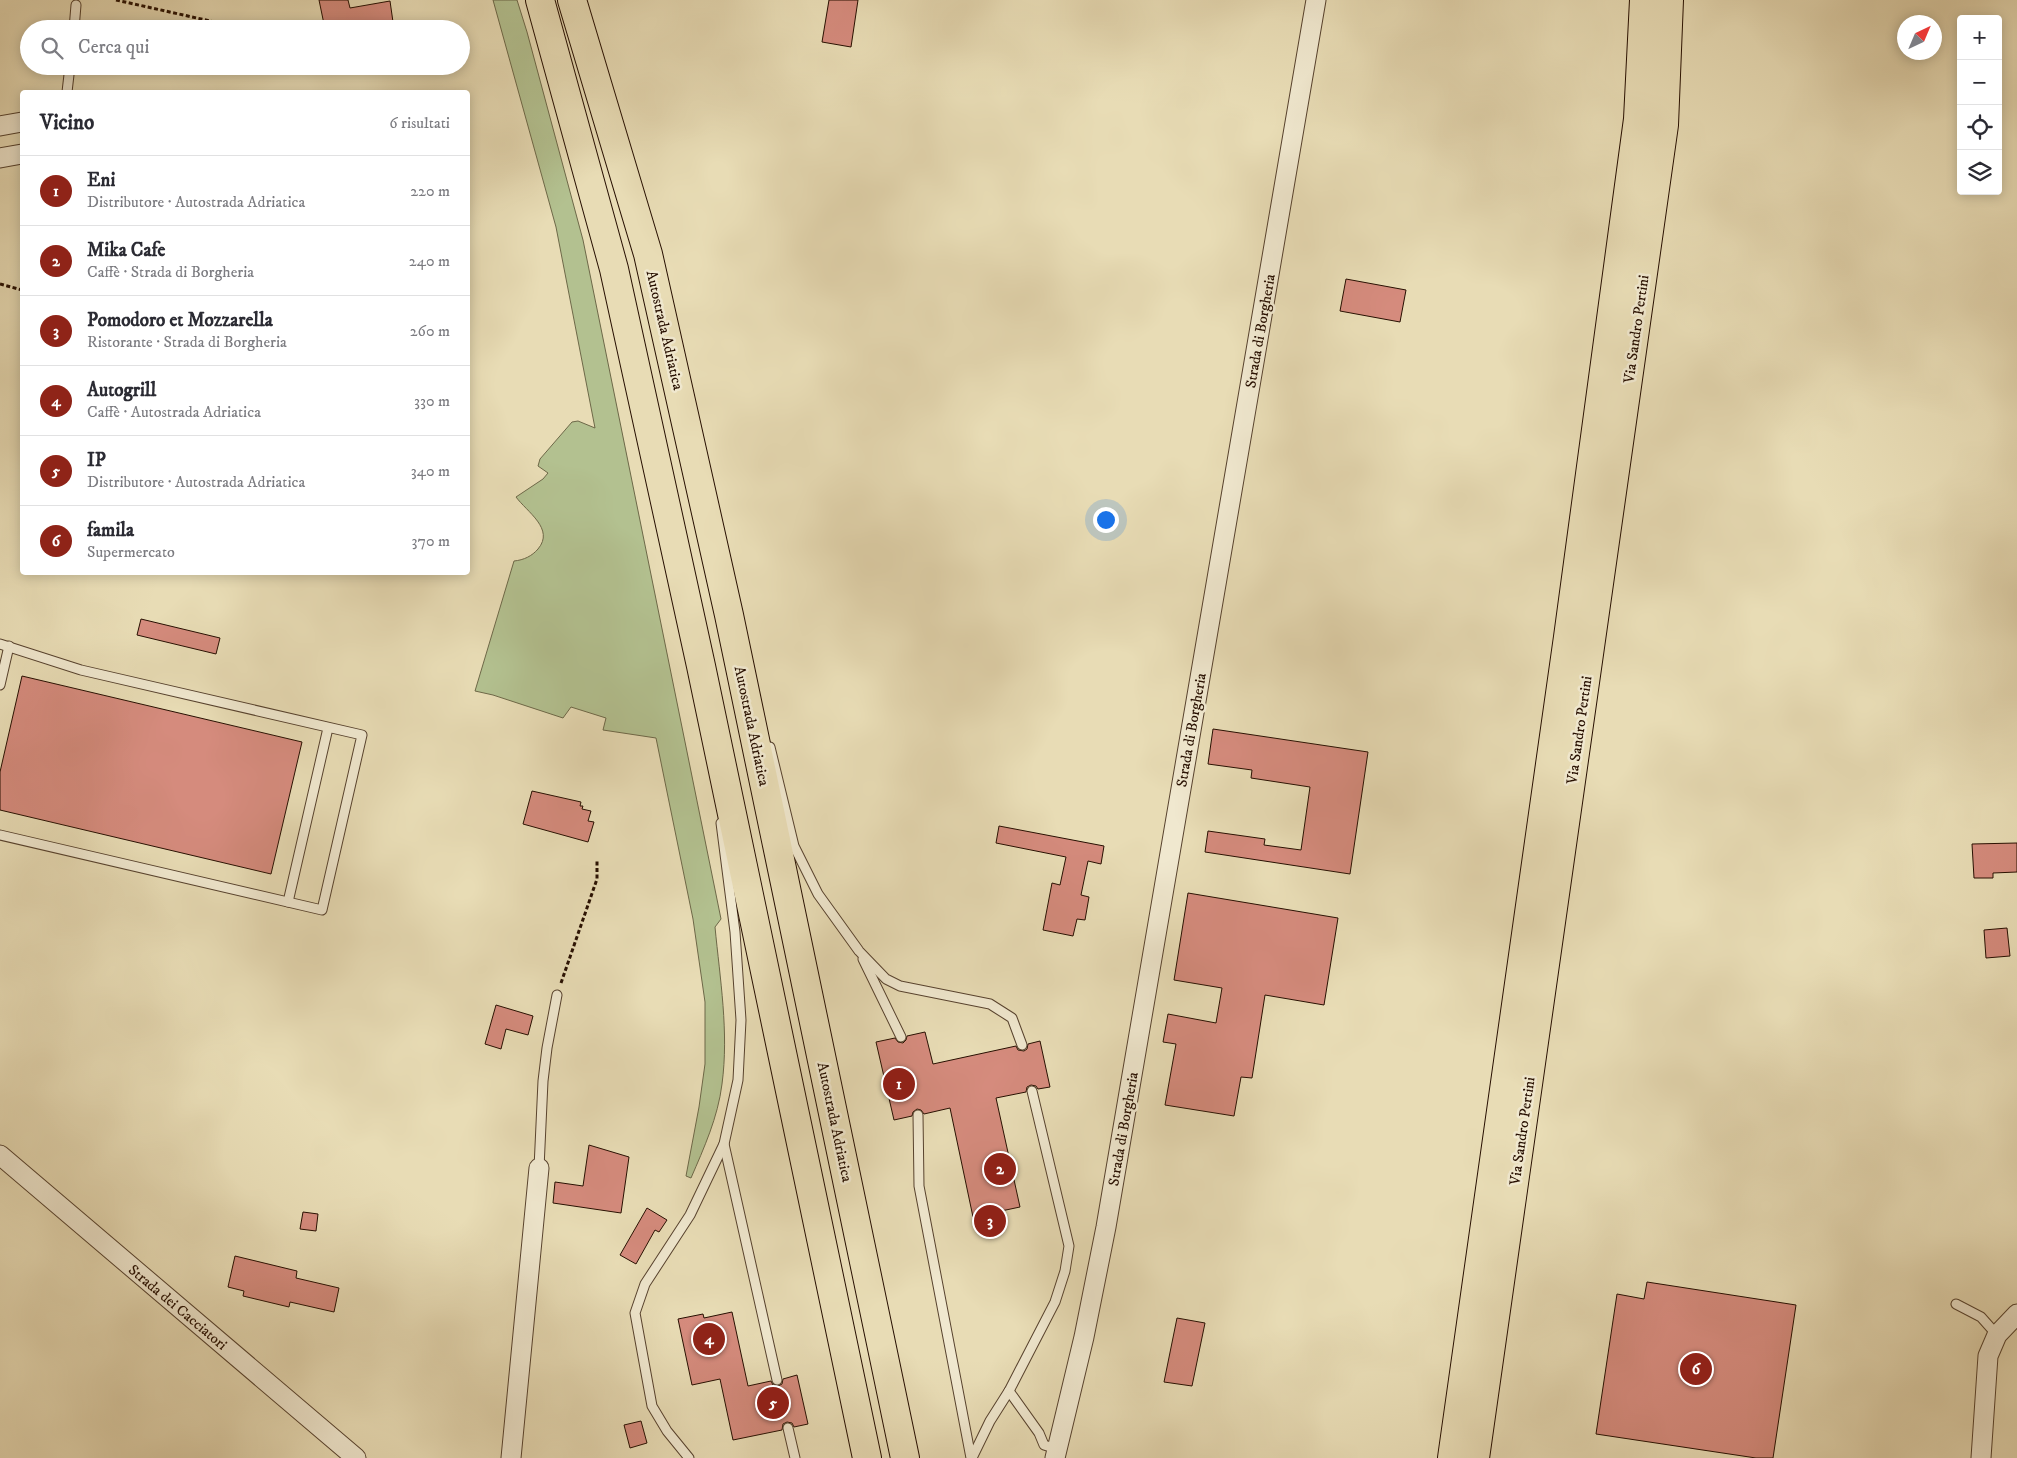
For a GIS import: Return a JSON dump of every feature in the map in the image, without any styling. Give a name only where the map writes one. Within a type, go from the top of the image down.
[{"type":"main road","points":[[540,0],[614,269],[701,666],[867,1458]]},
{"type":"main road","name":"Autostrada Adriatica","points":[[572,0],[648,254],[729,614],[905,1458]]},
{"type":"main road","name":"Via Sandro Pertini","points":[[1452,1458],[1637,128],[1644,0]]},
{"type":"main road","name":"Via Sandro Pertini","points":[[1475,1458],[1664,125],[1669,0]]},
{"type":"street","name":"Strada di Borgheria","points":[[1056,1454],[1084,1337],[1108,1217],[1316,0]]},
{"type":"street","points":[[0,126],[20,122]]},
{"type":"street","points":[[0,158],[20,154]]},
{"type":"street","name":"Strada dei Cacciatori","points":[[0,1155],[356,1458]]},
{"type":"street","points":[[511,1458],[539,1168]]},
{"type":"street","points":[[1981,1458],[1988,1356],[1997,1335],[2017,1314]]},
{"type":"street","points":[[1997,1335],[2017,1333]]},
{"type":"lane","points":[[75,20],[76,5]]},
{"type":"lane","points":[[67,90],[69,75]]},
{"type":"lane","points":[[729,614],[754,689]]},
{"type":"lane","points":[[0,685],[4,645],[81,670],[362,735],[322,910],[0,835]]},
{"type":"lane","points":[[701,666],[716,785]]},
{"type":"lane","points":[[288,902],[328,728]]},
{"type":"lane","points":[[768,736],[794,846],[818,894],[859,951],[886,979],[900,986],[990,1004],[1012,1018],[1022,1045]]},
{"type":"lane","points":[[688,1458],[667,1431],[652,1406],[635,1313],[645,1284],[690,1215],[724,1144],[738,1080],[741,1020],[735,932],[720,814]]},
{"type":"lane","points":[[859,951],[901,1037]]},
{"type":"lane","points":[[539,1168],[543,1081],[557,996]]},
{"type":"lane","points":[[972,1458],[1055,1302],[1065,1271],[1069,1246],[1032,1091]]},
{"type":"lane","points":[[918,1115],[919,1186],[972,1458]]},
{"type":"lane","points":[[724,1144],[777,1380]]},
{"type":"lane","points":[[1956,1304],[1981,1317],[1997,1335]]},
{"type":"lane","points":[[1009,1391],[1039,1433],[1044,1445],[1056,1454]]},
{"type":"lane","points":[[788,1428],[794,1458]]},
{"type":"path","points":[[116,0],[206,20]]},
{"type":"path","points":[[0,284],[20,289]]},
{"type":"path","points":[[557,996],[598,879],[597,861]]},
{"type":"green space","points":[[493,0],[517,0],[583,240],[721,919],[715,927],[725,1045],[722,1084],[714,1120],[691,1178],[686,1176],[705,1064],[705,1002],[693,919],[656,738],[603,730],[606,718],[571,707],[563,718],[475,691],[514,561],[530,556],[538,549],[542,542],[543,535],[538,521],[516,497],[543,479],[548,473],[538,466],[540,459],[572,422],[578,421],[595,428],[556,227]]},
{"type":"building","points":[[319,0],[348,0],[350,8],[390,1],[393,20],[323,20]]},
{"type":"building","points":[[829,0],[858,0],[851,47],[822,42]]},
{"type":"building","points":[[1346,279],[1406,290],[1400,322],[1340,311]]},
{"type":"building","points":[[141,619],[220,638],[216,654],[137,635]]},
{"type":"building","points":[[22,676],[302,742],[271,874],[0,810],[0,772]]},
{"type":"building","points":[[1213,729],[1368,752],[1350,874],[1205,852],[1208,831],[1265,839],[1264,845],[1301,850],[1310,787],[1251,778],[1252,770],[1208,764]]},
{"type":"building","points":[[532,791],[581,802],[580,806],[583,806],[582,809],[591,811],[588,821],[594,822],[588,842],[523,824]]},
{"type":"building","points":[[999,826],[1104,846],[1101,864],[1088,861],[1081,895],[1089,897],[1085,920],[1077,919],[1073,936],[1043,930],[1052,883],[1060,885],[1066,857],[996,843]]},
{"type":"building","points":[[2017,843],[2017,872],[1993,873],[1993,878],[1974,878],[1972,844]]},
{"type":"building","points":[[1188,893],[1338,918],[1324,1005],[1265,995],[1252,1078],[1241,1077],[1234,1116],[1165,1105],[1176,1044],[1163,1042],[1168,1014],[1216,1023],[1222,988],[1174,980]]},
{"type":"building","points":[[2007,928],[2010,956],[1986,958],[1984,930]]},
{"type":"building","points":[[496,1005],[533,1016],[528,1035],[506,1029],[501,1049],[485,1044]]},
{"type":"building","points":[[925,1032],[933,1064],[1016,1046],[1018,1050],[1024,1051],[1027,1049],[1028,1044],[1040,1041],[1050,1087],[1038,1089],[1036,1086],[1031,1085],[1027,1087],[1026,1092],[996,1098],[1020,1207],[973,1217],[950,1108],[924,1114],[921,1110],[917,1109],[913,1112],[912,1116],[894,1120],[876,1042],[895,1038],[898,1042],[903,1043],[907,1036]]},
{"type":"building","points":[[589,1145],[629,1157],[621,1213],[553,1203],[555,1182],[583,1186]]},
{"type":"building","points":[[647,1208],[667,1220],[659,1232],[655,1230],[636,1264],[620,1255]]},
{"type":"building","points":[[303,1212],[318,1214],[316,1231],[300,1229]]},
{"type":"building","points":[[235,1256],[297,1271],[296,1278],[339,1288],[334,1312],[290,1302],[289,1307],[243,1296],[244,1291],[228,1287]]},
{"type":"building","points":[[1647,1282],[1796,1305],[1773,1458],[1756,1458],[1596,1434],[1617,1294],[1644,1299]]},
{"type":"building","points":[[732,1312],[748,1386],[771,1381],[773,1385],[778,1386],[782,1384],[783,1379],[797,1375],[808,1424],[794,1427],[792,1423],[787,1422],[783,1424],[782,1430],[733,1440],[720,1379],[692,1385],[678,1319],[703,1314],[704,1318]]},
{"type":"building","points":[[1177,1318],[1205,1323],[1192,1386],[1164,1382]]},
{"type":"building","points":[[641,1421],[647,1443],[630,1448],[624,1425]]},
{"type":"place","name":"Eni","points":[[899,1084]]},
{"type":"place","name":"Mika Cafe","points":[[1000,1169]]},
{"type":"place","name":"Pomodoro et Mozzarella","points":[[990,1221]]},
{"type":"place","name":"Autogrill","points":[[709,1339]]},
{"type":"place","name":"famila","points":[[1696,1369]]},
{"type":"place","name":"IP","points":[[773,1403]]}]
